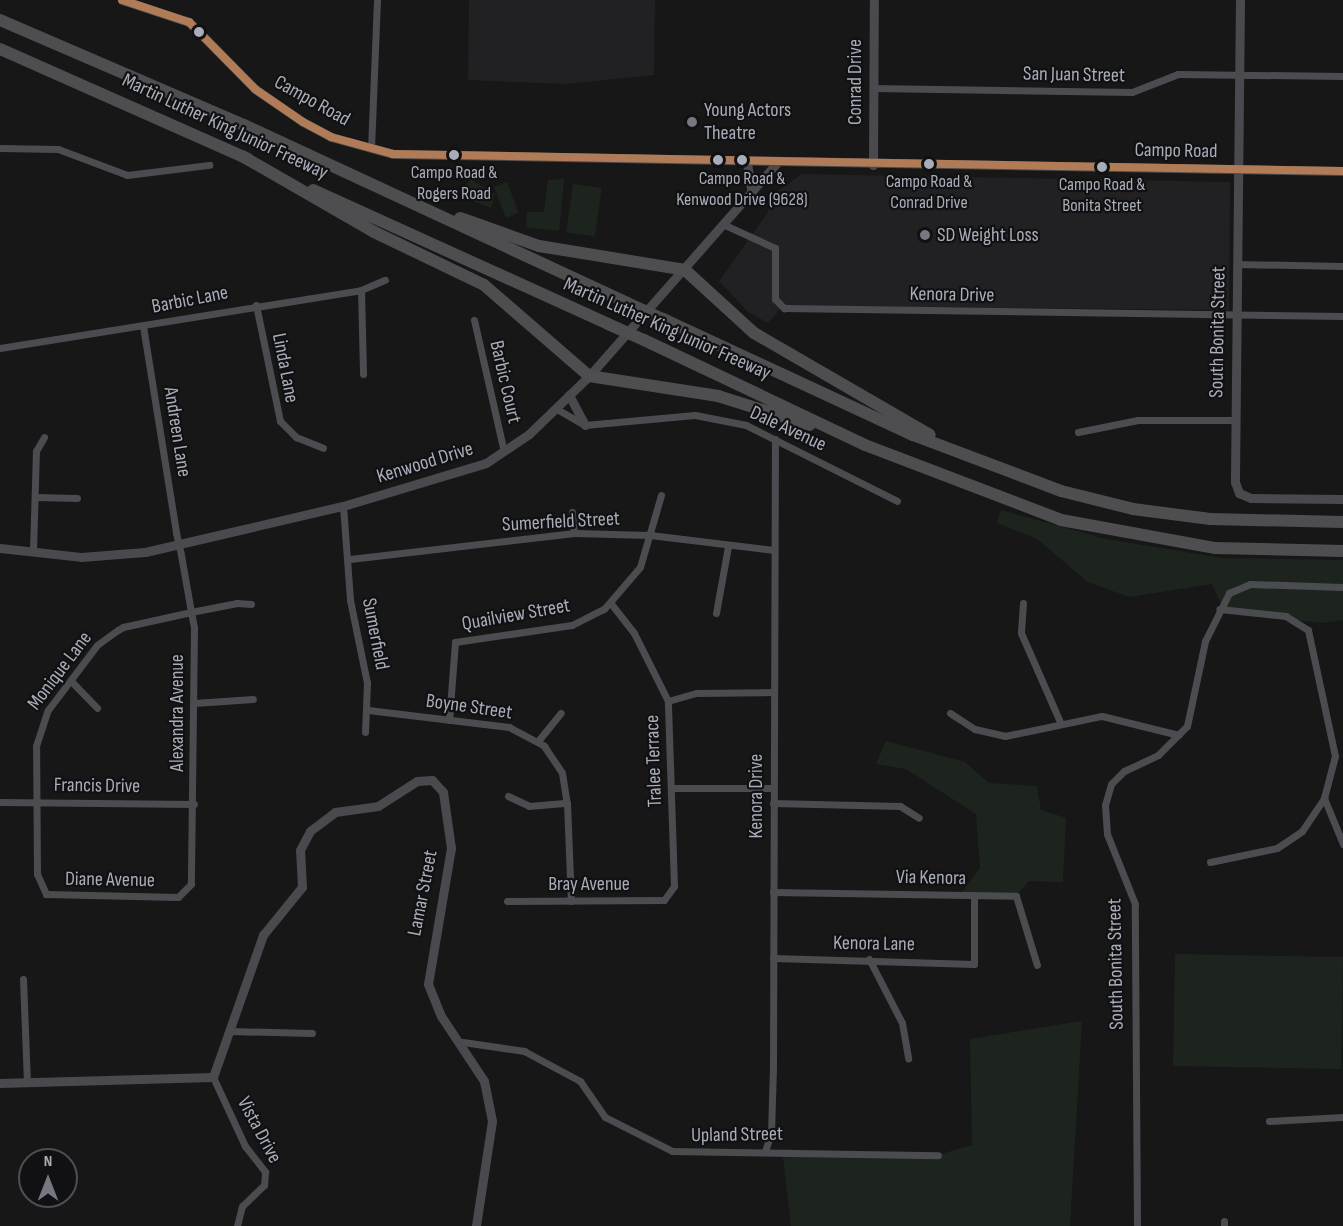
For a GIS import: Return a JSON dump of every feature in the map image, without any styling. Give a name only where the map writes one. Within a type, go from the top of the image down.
[{"type":"highway","name":"Martin Luther King Junior Freeway","points":[[0,20],[405,200],[663,320],[972,459],[1133,509],[1210,519],[1343,522]]},
{"type":"highway","name":"Martin Luther King Junior Freeway","points":[[0,50],[242,156],[644,340],[865,445],[994,498],[1126,535],[1215,548],[1343,551]]},
{"type":"highway","points":[[242,156],[374,232],[484,285],[589,376],[718,396],[865,445]]},
{"type":"highway","points":[[405,200],[539,246],[685,270],[754,333],[972,459]]},
{"type":"main road","name":"Campo Road","points":[[122,0],[189,22],[277,105],[324,134],[370,149],[434,157],[1343,171]]},
{"type":"main road","name":"Conrad Drive","points":[[873,165],[874,0]]},
{"type":"main road","name":"South Bonita Street","points":[[1240,0],[1235,420],[1239,494],[1343,499]]},
{"type":"main road","points":[[747,163],[752,195]]},
{"type":"main road","name":"Kenwood Drive","points":[[0,548],[111,556],[343,506],[457,475],[504,452],[589,376],[727,226],[776,164]]},
{"type":"main road","points":[[569,395],[585,425]]},
{"type":"main road","name":"Lamar Street","points":[[213,1077],[268,924],[302,887],[300,850],[310,831],[335,812],[378,806],[426,778],[443,792],[451,848],[427,978],[441,1016],[463,1042],[484,1081],[492,1121],[476,1226]]},
{"type":"main road","points":[[0,1083],[213,1077]]},
{"type":"street","points":[[370,149],[377,0]]},
{"type":"street","name":"San Juan Street","points":[[873,88],[1132,92],[1178,74],[1343,76]]},
{"type":"street","points":[[0,148],[58,149],[127,175],[209,165]]},
{"type":"street","name":"Kenora Drive","points":[[727,226],[775,248],[775,299],[784,308],[1237,315]]},
{"type":"street","points":[[1237,264],[1343,266]]},
{"type":"street","name":"Barbic Lane","points":[[0,348],[142,326],[256,305],[361,290],[384,280]]},
{"type":"street","points":[[361,290],[363,374]]},
{"type":"street","name":"Linda Lane","points":[[256,305],[280,421],[296,437],[323,448]]},
{"type":"street","points":[[1237,315],[1343,316]]},
{"type":"street","name":"Barbic Court","points":[[474,320],[504,452]]},
{"type":"street","name":"Andreen Lane","points":[[142,326],[178,543]]},
{"type":"street","points":[[555,408],[585,425]]},
{"type":"street","name":"Dale Avenue","points":[[585,425],[695,416],[746,425],[897,501]]},
{"type":"street","points":[[1078,432],[1138,420],[1235,420]]},
{"type":"street","points":[[33,551],[36,451],[44,437]]},
{"type":"street","name":"Kenora Drive","points":[[765,1151],[771,1134],[775,439]]},
{"type":"street","name":"Quailview Street","points":[[449,720],[455,642],[573,625],[611,604],[635,575],[650,535],[661,495]]},
{"type":"street","points":[[36,497],[77,498]]},
{"type":"street","name":"Sumerfield","points":[[343,506],[350,559],[350,600],[364,662],[368,710],[365,732]]},
{"type":"street","points":[[572,512],[574,533]]},
{"type":"street","name":"Sumerfield Street","points":[[350,559],[574,533],[650,535],[774,550]]},
{"type":"street","name":"Alexandra Avenue","points":[[178,543],[191,612],[194,704],[191,884]]},
{"type":"street","points":[[716,613],[728,546]]},
{"type":"street","points":[[1210,862],[1287,844],[1324,798],[1334,742],[1311,634],[1286,616],[1219,609],[1229,593],[1247,584],[1343,586]]},
{"type":"street","points":[[1023,603],[1021,633],[1061,724]]},
{"type":"street","name":"Monique Lane","points":[[37,874],[38,728],[72,682],[112,633],[191,612],[251,604]]},
{"type":"street","name":"Tralee Terrace","points":[[611,604],[634,633],[668,701],[674,886],[669,897]]},
{"type":"street","name":"South Bonita Street","points":[[1137,1226],[1135,904],[1107,834],[1105,805],[1112,784],[1124,771],[1158,755],[1179,735],[1194,708],[1196,671],[1219,609]]},
{"type":"street","points":[[72,682],[97,708]]},
{"type":"street","points":[[668,701],[696,693],[773,692]]},
{"type":"street","points":[[194,704],[253,699]]},
{"type":"street","name":"Boyne Street","points":[[368,710],[509,727],[538,741],[559,766],[567,803],[571,901]]},
{"type":"street","points":[[950,712],[975,729],[1005,736],[1102,716],[1179,735]]},
{"type":"street","points":[[538,741],[561,713]]},
{"type":"street","points":[[672,789],[773,788]]},
{"type":"street","points":[[508,796],[529,806],[567,803]]},
{"type":"street","points":[[1324,798],[1343,844]]},
{"type":"street","name":"Francis Drive","points":[[0,802],[194,804]]},
{"type":"street","points":[[773,803],[900,806],[919,818]]},
{"type":"street","name":"Diane Avenue","points":[[37,874],[40,889],[51,895],[178,897],[191,884]]},
{"type":"street","name":"Via Kenora","points":[[773,892],[1016,897],[1037,965]]},
{"type":"street","name":"Kenora Lane","points":[[773,958],[869,959],[974,964],[974,895]]},
{"type":"street","name":"Bray Avenue","points":[[507,901],[669,897]]},
{"type":"street","points":[[869,959],[902,1023],[908,1058]]},
{"type":"street","points":[[23,979],[27,1083]]},
{"type":"street","points":[[229,1031],[312,1033]]},
{"type":"street","name":"Upland Street","points":[[463,1042],[524,1051],[580,1081],[605,1117],[672,1151],[938,1155]]},
{"type":"street","name":"Vista Drive","points":[[213,1077],[245,1146],[265,1172],[264,1185],[242,1206],[237,1226]]},
{"type":"street","points":[[1269,1121],[1343,1117]]},
{"type":"shaded area","points":[[469,0],[655,0],[654,75],[566,84],[468,80]]},
{"type":"shaded area","points":[[802,174],[1230,182],[1229,310],[783,306],[768,323],[748,312],[719,281],[768,212],[768,198]]},
{"type":"shaded area","points":[[470,179],[495,194],[491,208],[461,196]]},
{"type":"shaded area","points":[[564,179],[559,231],[526,227],[527,212],[544,212],[548,180]]},
{"type":"shaded area","points":[[507,182],[519,213],[506,218],[494,187]]},
{"type":"shaded area","points":[[573,184],[602,188],[595,237],[566,233]]},
{"type":"shaded area","points":[[1001,510],[1106,539],[1223,558],[1343,560],[1343,620],[1322,623],[1225,612],[1212,584],[1129,597],[1088,582],[1037,539],[997,523]]},
{"type":"shaded area","points":[[886,741],[965,762],[989,783],[1037,786],[1041,810],[1066,818],[1063,882],[1029,881],[1016,896],[960,895],[980,868],[976,814],[906,769],[876,764]]},
{"type":"shaded area","points":[[1175,954],[1343,957],[1341,1069],[1173,1066]]},
{"type":"shaded area","points":[[1082,1021],[1070,1226],[791,1226],[782,1149],[938,1155],[972,1145],[970,1039]]},
{"type":"transit line","points":[[122,0],[189,22],[255,89],[303,122],[331,137],[393,154],[1343,171]]},
{"type":"place","name":"Young Actors Theatre","points":[[692,122]]},
{"type":"place","name":"Campo Road & Rogers Road","points":[[454,155]]},
{"type":"place","name":"Campo Road & Kenwood Drive (9628)","points":[[742,160]]},
{"type":"place","name":"Campo Road & Conrad Drive","points":[[929,164]]},
{"type":"place","name":"Campo Road & Bonita Street","points":[[1102,167]]},
{"type":"place","name":"SD Weight Loss","points":[[925,235]]}]
